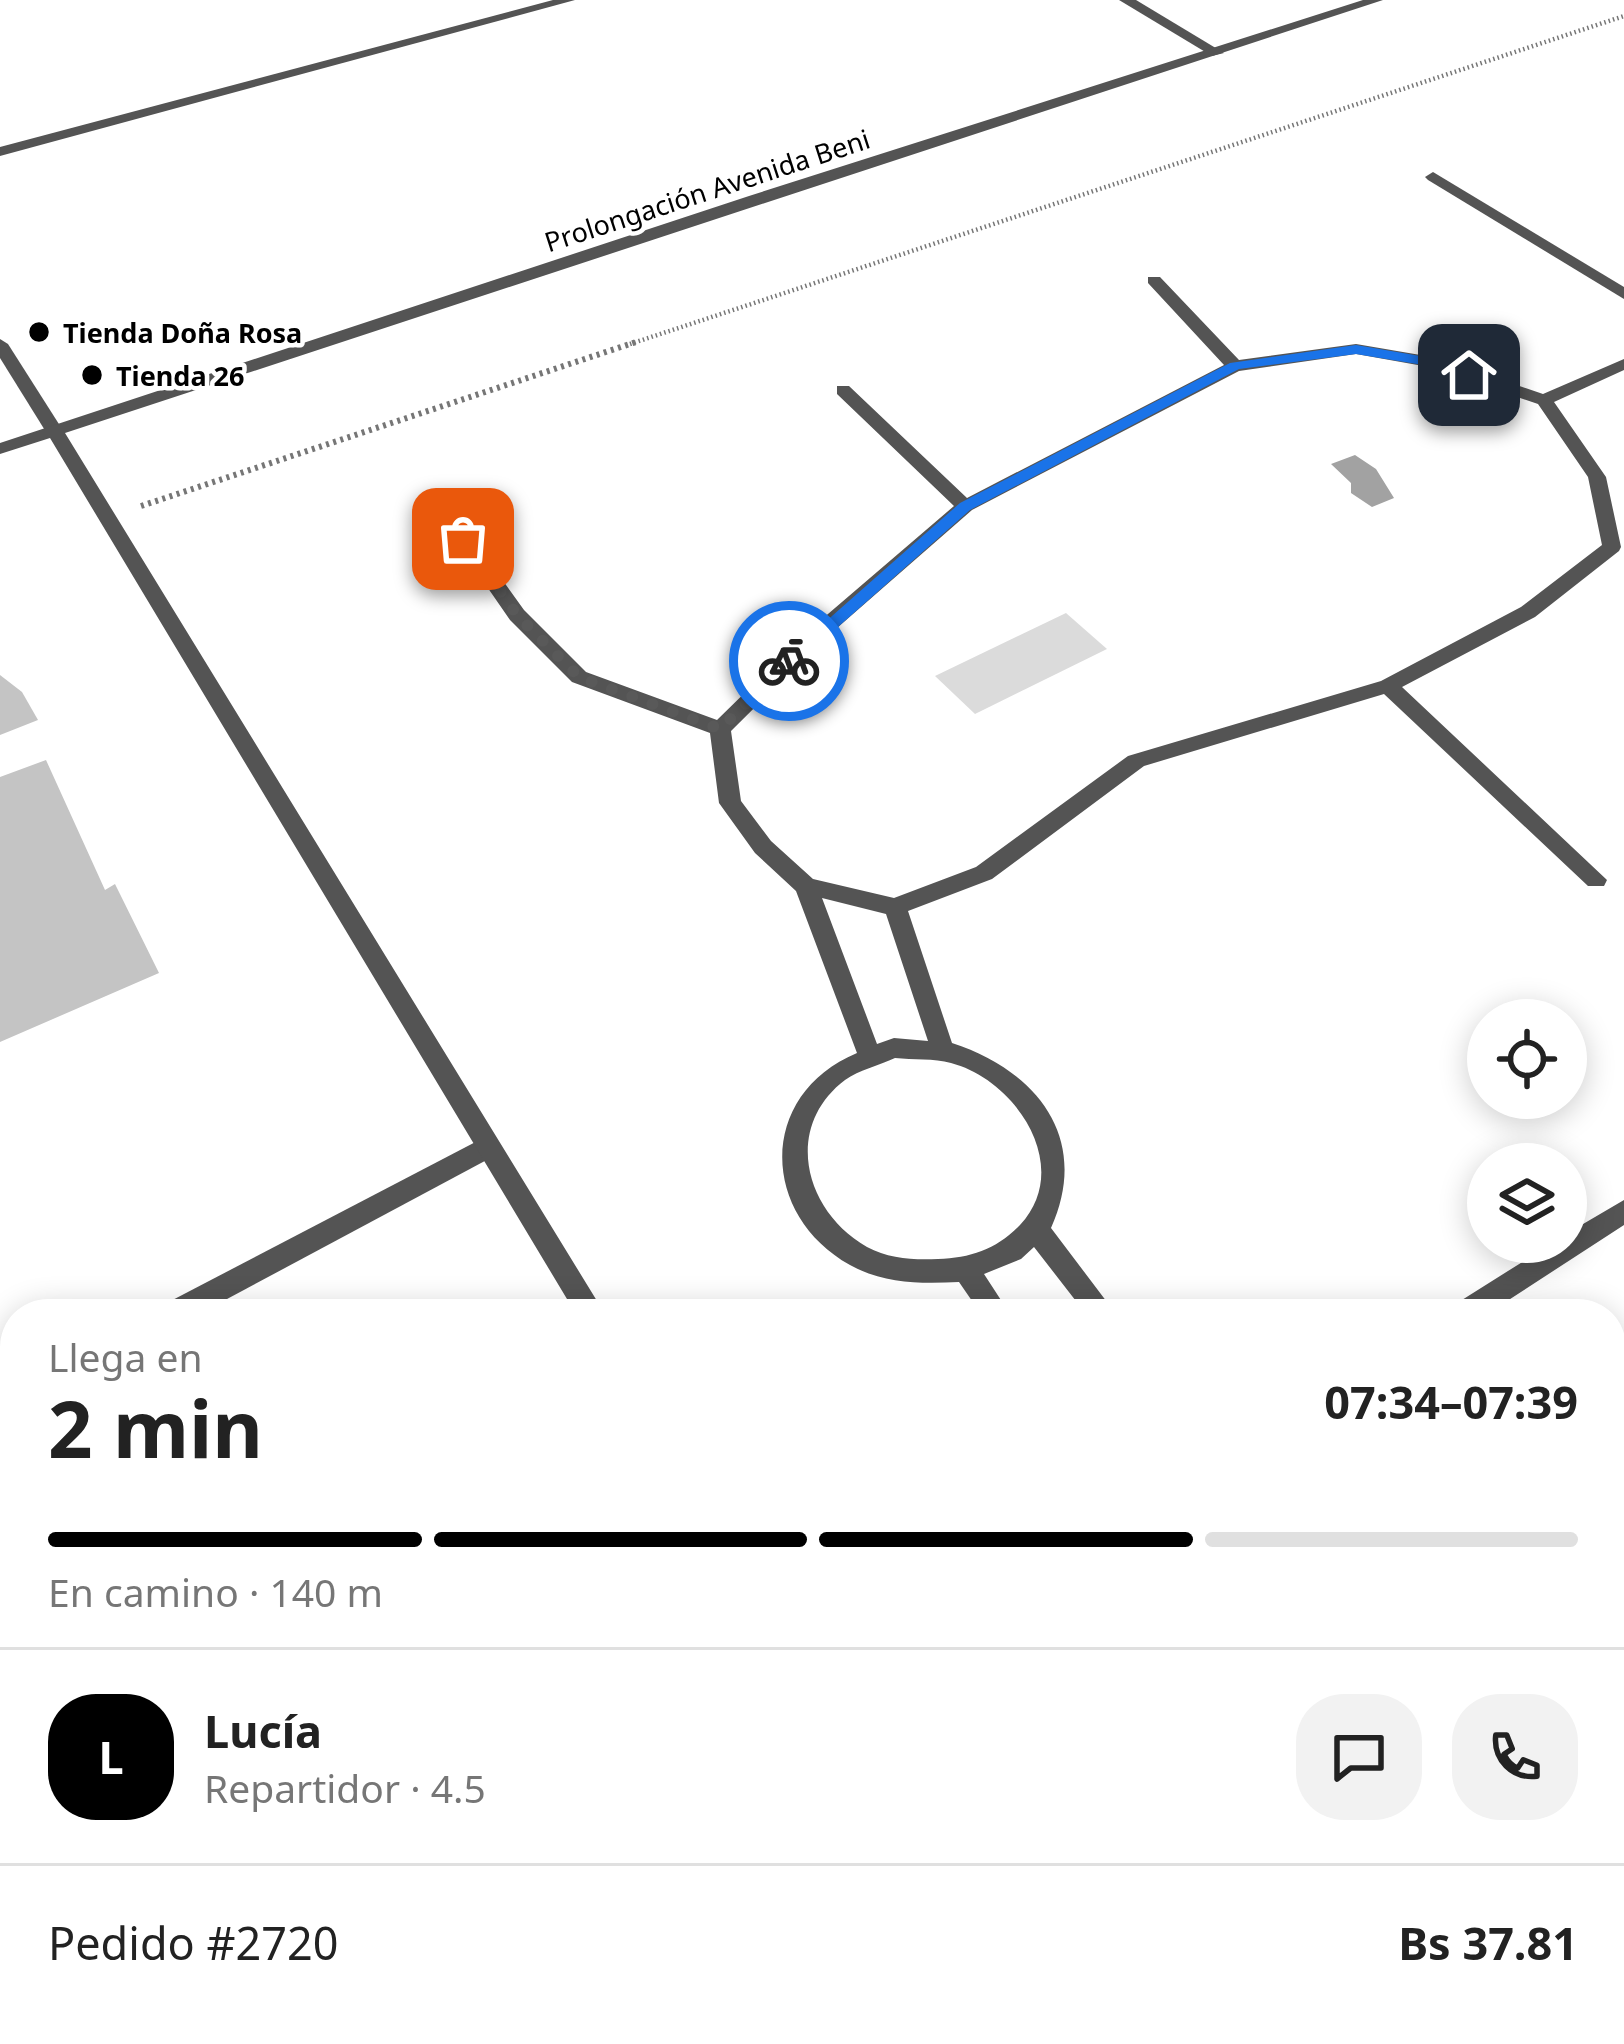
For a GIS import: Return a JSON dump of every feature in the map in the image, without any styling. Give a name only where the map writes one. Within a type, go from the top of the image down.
[{"type":"street","points":[[0,152],[568,0]]},
{"type":"street","points":[[1126,0],[1217,53]]},
{"type":"street","name":"Prolongación Avenida Beni","points":[[0,449],[754,199],[1376,0]]},
{"type":"street","points":[[1433,177],[1624,294]]},
{"type":"street","points":[[1154,280],[1235,366]]},
{"type":"street","points":[[0,344],[582,1299]]},
{"type":"street","points":[[720,729],[814,637],[965,506],[1235,366],[1356,350],[1432,362],[1544,400],[1597,477],[1612,547],[1528,611],[1388,686],[1136,761],[984,873],[895,908],[806,886]]},
{"type":"street","points":[[1544,400],[1624,364]]},
{"type":"street","points":[[843,390],[965,506]]},
{"type":"street","points":[[463,539],[517,615],[579,677],[720,729]]},
{"type":"street","points":[[1388,686],[1596,880]]},
{"type":"street","points":[[720,729],[730,803],[764,847],[806,886],[869,1054]]},
{"type":"street","points":[[895,908],[942,1048]]},
{"type":"street","points":[[894,1048],[942,1048],[983,1061],[1018,1084],[1043,1117],[1055,1153],[1052,1191],[1034,1227],[993,1261],[966,1270],[919,1275],[873,1265],[820,1229],[805,1210],[791,1173],[792,1135],[807,1100],[834,1072],[869,1054],[894,1048]]},
{"type":"street","points":[[201,1299],[488,1148]]},
{"type":"street","points":[[1487,1299],[1624,1211]]},
{"type":"street","points":[[1034,1227],[1090,1299]]},
{"type":"street","points":[[966,1270],[986,1299]]},
{"type":"path","points":[[106,518],[1624,16]]},
{"type":"shaded area","points":[[1355,455],[1376,469],[1394,498],[1372,507],[1351,493],[1351,483],[1331,464]]},
{"type":"shaded area","points":[[1066,613],[1107,649],[975,714],[935,676]]},
{"type":"building","points":[[0,675],[22,692],[38,720],[0,735]]},
{"type":"building","points":[[46,760],[105,890],[115,884],[159,973],[0,1042],[0,777]]},
{"type":"way so far","points":[[463,539],[517,615],[579,677],[720,729],[789,661]]},
{"type":"place","name":"Tienda Doña Rosa","points":[[39,332]]},
{"type":"place","name":"Tienda 26","points":[[92,375]]},
{"type":"route","points":[[789,661],[965,506],[1235,366],[1356,350],[1432,362],[1469,375]]}]
